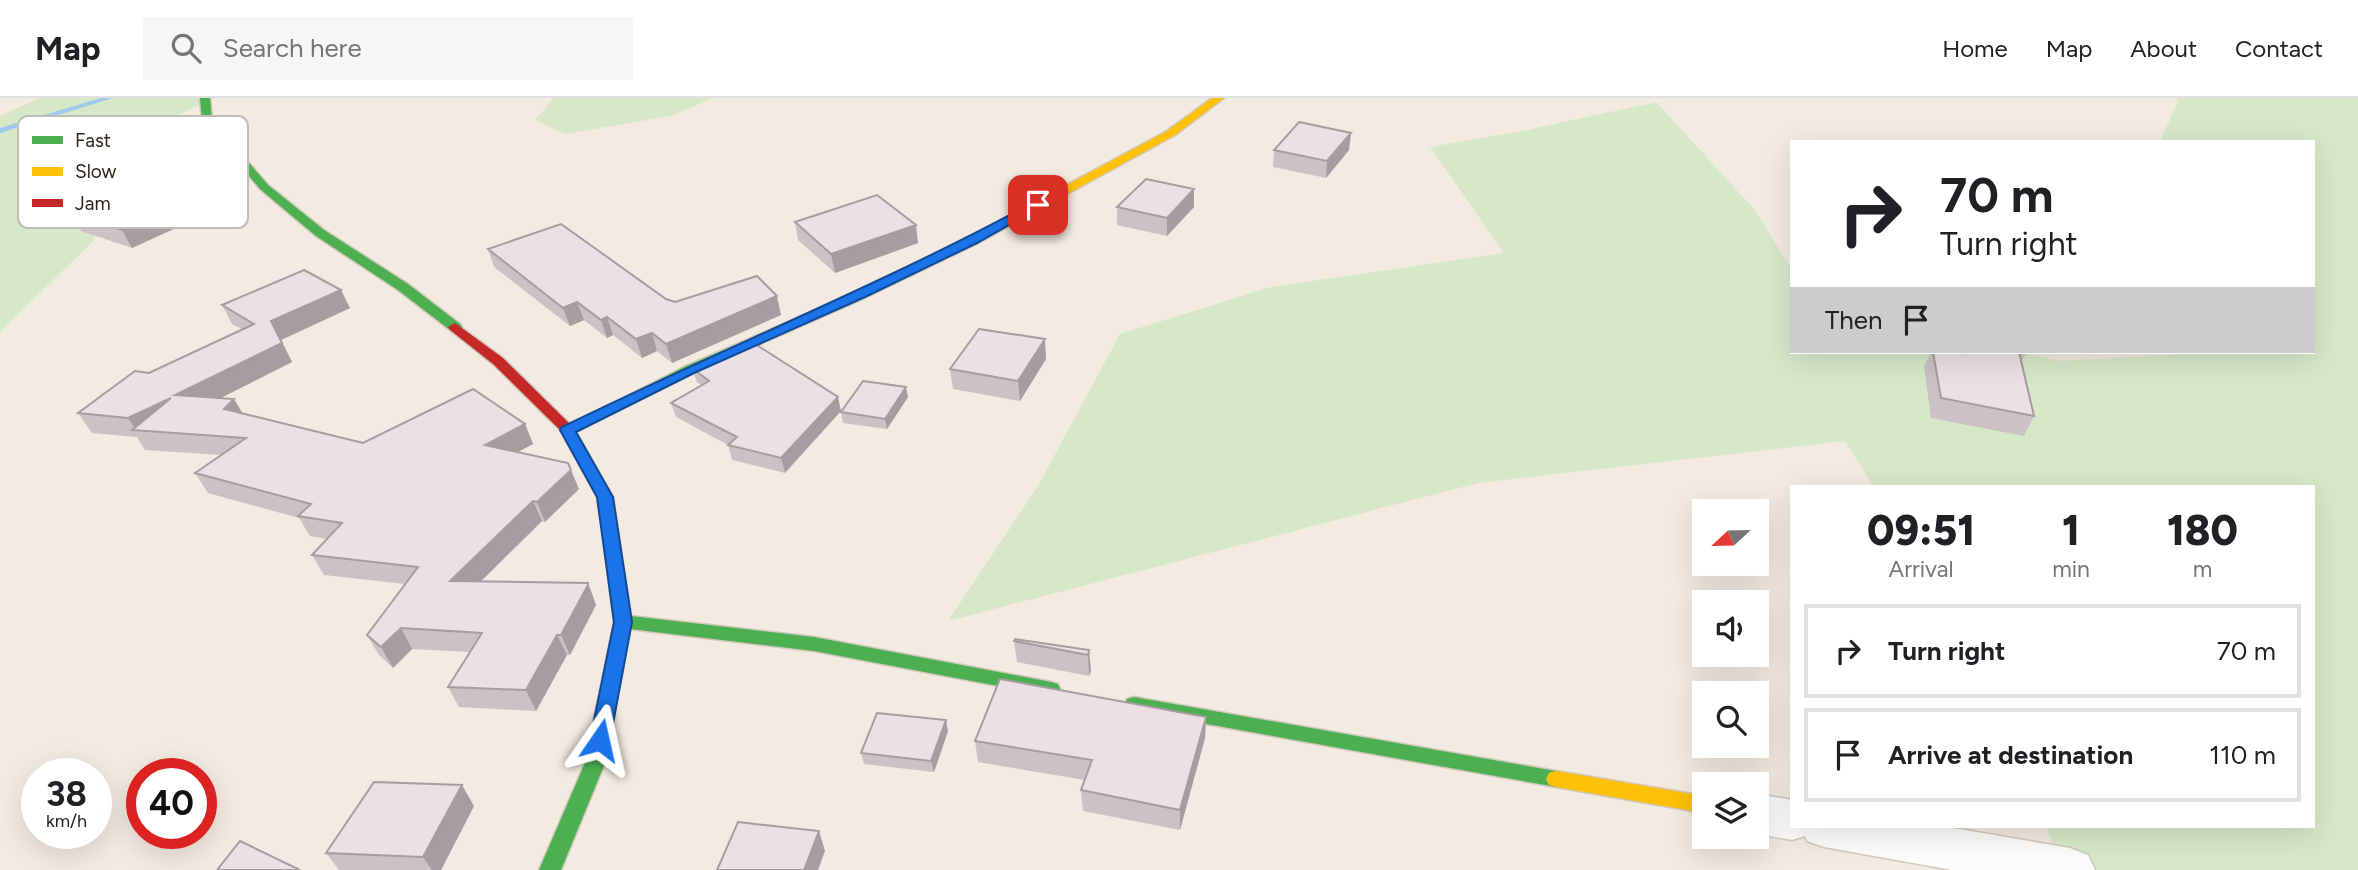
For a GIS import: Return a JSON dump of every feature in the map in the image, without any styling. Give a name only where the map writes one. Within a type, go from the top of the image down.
[{"type":"street","points":[[205,98],[207,116]]},
{"type":"street","points":[[568,430],[689,370],[861,294],[972,241],[1171,133],[1219,98]]},
{"type":"street","points":[[248,168],[264,187],[320,233],[403,287],[498,360],[568,430],[605,497],[623,622],[595,763],[550,870]]},
{"type":"street","points":[[623,622],[814,644],[1070,692]]},
{"type":"street","points":[[1124,702],[1692,803]]},
{"type":"street","points":[[1769,816],[1790,820]]},
{"type":"street","points":[[1835,828],[2070,870]]},
{"type":"green space","points":[[39,98],[215,98],[176,116],[18,116],[18,228],[96,228],[93,241],[0,332],[0,116]]},
{"type":"green space","points":[[554,98],[714,98],[671,116],[565,134],[535,120]]},
{"type":"green space","points":[[2176,98],[2358,98],[2358,870],[2061,870],[2047,828],[2315,828],[2315,485],[1872,485],[1845,441],[1478,483],[948,621],[1038,486],[1120,334],[1271,287],[1504,253],[1430,147],[1527,130],[1656,102],[1754,209],[1790,267],[1790,354],[2029,354],[2060,361],[2186,354],[2315,354],[2315,140],[2161,140],[2178,101]]},
{"type":"building","points":[[1299,122],[1351,133],[1327,161],[1274,150]]},
{"type":"building","points":[[1146,179],[1194,189],[1167,218],[1117,207]]},
{"type":"building","points":[[877,195],[916,225],[831,254],[795,222]]},
{"type":"building","points":[[561,224],[666,299],[675,302],[757,276],[777,296],[666,344],[652,333],[636,339],[607,317],[601,320],[577,302],[563,308],[488,249]]},
{"type":"building","points":[[304,270],[341,290],[271,321],[282,343],[175,395],[234,399],[224,409],[363,443],[473,389],[525,424],[485,445],[568,463],[571,470],[537,502],[533,501],[450,581],[588,583],[561,635],[557,635],[526,690],[448,687],[482,633],[401,628],[381,647],[367,635],[418,567],[312,555],[342,523],[298,516],[311,504],[195,473],[246,438],[132,430],[171,398],[128,418],[78,413],[135,371],[149,373],[254,324],[222,305]]},
{"type":"building","points":[[979,329],[1045,339],[1018,381],[950,369]]},
{"type":"building","points":[[752,342],[838,397],[781,458],[728,445],[737,437],[671,403],[709,381],[692,368]]},
{"type":"building","points":[[1933,354],[2019,354],[2034,416],[1941,398]]},
{"type":"building","points":[[863,381],[906,387],[885,419],[841,412]]},
{"type":"building","points":[[1015,639],[1089,650],[1088,655],[1014,641]]},
{"type":"building","points":[[1000,679],[1206,717],[1180,810],[1081,790],[1092,760],[975,741]]},
{"type":"building","points":[[877,713],[946,720],[931,761],[861,753]]},
{"type":"building","points":[[374,782],[462,785],[423,857],[326,853]]},
{"type":"building","points":[[738,822],[819,831],[804,870],[717,870]]},
{"type":"building","points":[[240,841],[300,870],[217,870]]},
{"type":"waterway","points":[[50,116],[109,98]]},
{"type":"waterway","points":[[0,131],[18,126]]},
{"type":"traffic: fast","points":[[205,98],[207,116]]},
{"type":"traffic: fast","points":[[248,168],[264,187],[320,233],[403,287],[455,327]]},
{"type":"traffic: fast","points":[[568,430],[689,370],[853,298]]},
{"type":"traffic: fast","points":[[550,870],[595,763],[623,622],[613,551]]},
{"type":"traffic: fast","points":[[623,622],[814,644],[1051,689]]},
{"type":"traffic: fast","points":[[1134,704],[1556,779]]},
{"type":"traffic: slow","points":[[853,298],[972,241],[1171,133],[1219,98]]},
{"type":"traffic: slow","points":[[1556,779],[1692,803]]},
{"type":"traffic: jam","points":[[455,327],[498,361],[568,430],[605,497],[613,551]]},
{"type":"route","points":[[600,740],[623,622],[605,497],[568,430],[689,370],[861,294],[972,241],[1038,205]]}]
